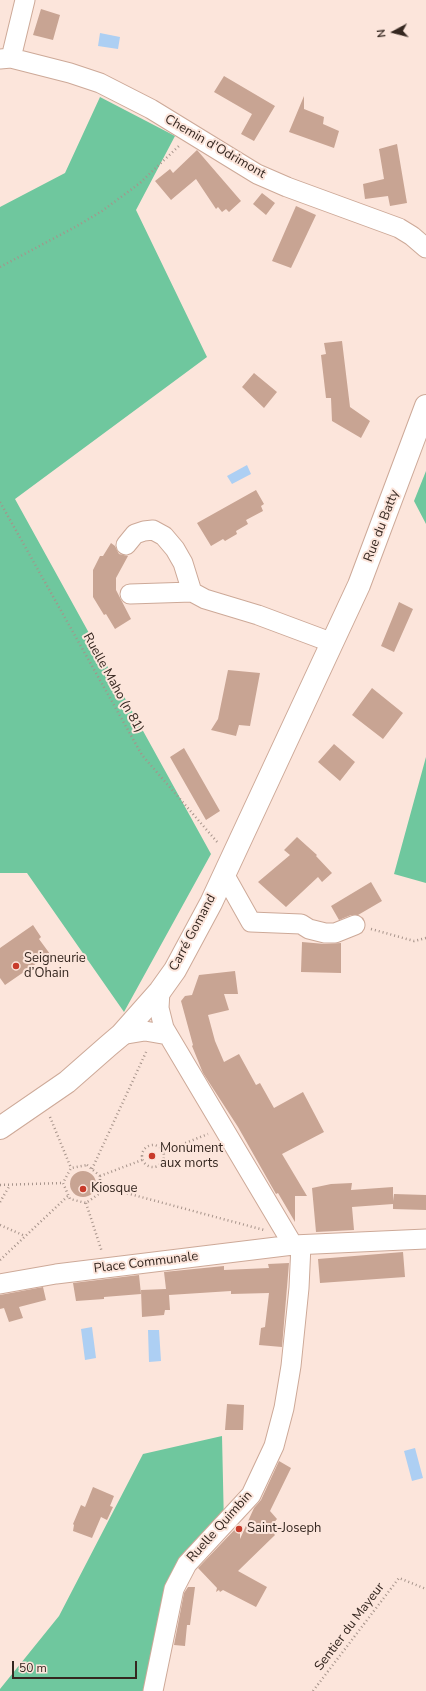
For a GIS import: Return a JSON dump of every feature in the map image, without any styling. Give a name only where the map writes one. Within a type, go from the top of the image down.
[{"type":"main road","name":"Rue du Batty","points":[[254,811],[333,643],[378,537],[426,406]]},
{"type":"main road","name":"Carré Gomand","points":[[160,991],[175,970],[189,945],[254,811]]},
{"type":"main road","points":[[0,1128],[67,1082],[121,1035],[160,991]]},
{"type":"street","points":[[6,58],[25,0]]},
{"type":"street","name":"Chemin d'Odrimont","points":[[6,58],[70,73],[100,83],[150,109],[257,174],[287,187],[399,228],[412,236],[426,248]]},
{"type":"street","points":[[126,546],[136,534],[144,531],[153,530],[164,536],[175,549],[183,563],[192,592]]},
{"type":"street","points":[[130,594],[192,592],[205,599],[258,615],[333,643]]},
{"type":"street","name":"Carré Gomand","points":[[228,866],[251,922],[301,924],[309,929],[325,933],[335,933],[355,924]]},
{"type":"street","points":[[160,991],[158,999],[160,1018],[168,1035],[223,1128],[294,1242]]},
{"type":"street","points":[[121,1035],[150,1031],[168,1035]]},
{"type":"street","name":"Place Communale","points":[[0,1284],[56,1274],[294,1242],[426,1239]]},
{"type":"street","name":"Ruelle Quimbin","points":[[153,1691],[174,1589],[187,1564],[251,1495],[274,1446],[284,1408],[292,1359],[299,1288],[294,1242]]},
{"type":"path","points":[[0,267],[102,211],[140,183],[193,134]]},
{"type":"path","name":"Ruelle Maho (n 81)","points":[[0,502],[142,755],[228,866]]},
{"type":"path","points":[[355,924],[414,940],[426,938]]},
{"type":"path","points":[[92,1169],[148,1048],[150,1031]]},
{"type":"path","points":[[43,1099],[71,1168]]},
{"type":"path","points":[[163,1152],[223,1128]]},
{"type":"path","points":[[149,1145],[156,1145],[163,1152],[163,1159],[158,1165],[147,1165],[142,1160],[142,1153],[149,1145]]},
{"type":"path","points":[[100,1176],[142,1160]]},
{"type":"path","points":[[63,1183],[70,1199],[86,1203],[100,1193],[100,1176],[92,1169],[87,1165],[71,1168]]},
{"type":"path","points":[[63,1183],[71,1168]]},
{"type":"path","points":[[0,1185],[63,1183]]},
{"type":"path","points":[[0,1202],[10,1184]]},
{"type":"path","points":[[100,1186],[294,1242]]},
{"type":"path","points":[[0,1260],[69,1195]]},
{"type":"path","points":[[86,1203],[107,1268]]},
{"type":"path","points":[[0,1225],[25,1236]]},
{"type":"path","name":"Sentier du Mayeur","points":[[313,1691],[399,1578],[426,1589]]},
{"type":"green space","points":[[100,97],[175,136],[136,210],[207,357],[15,499],[211,854],[124,1012],[27,873],[0,873],[0,207],[65,173]]},
{"type":"green space","points":[[426,471],[426,524],[414,501]]},
{"type":"green space","points":[[426,757],[426,883],[394,874]]},
{"type":"green space","points":[[222,1436],[224,1526],[174,1589],[153,1691],[0,1691],[0,1689],[59,1616],[143,1454]]},
{"type":"water","points":[[100,33],[120,37],[118,49],[98,46]]},
{"type":"water","points":[[247,465],[251,474],[232,484],[227,476]]},
{"type":"water","points":[[92,1327],[96,1358],[85,1360],[81,1329]]},
{"type":"water","points":[[148,1330],[159,1330],[161,1361],[149,1362]]},
{"type":"water","points":[[415,1448],[423,1478],[412,1481],[404,1451]]},
{"type":"building","points":[[41,9],[60,15],[53,40],[33,35]]},
{"type":"building","points":[[224,76],[275,106],[254,141],[241,134],[252,114],[214,92]]},
{"type":"building","points":[[304,96],[304,109],[324,117],[323,124],[339,131],[334,148],[289,132]]},
{"type":"building","points":[[397,144],[407,203],[390,206],[388,196],[365,199],[363,184],[384,179],[379,149]]},
{"type":"building","points":[[197,150],[241,201],[229,212],[226,209],[222,212],[218,207],[216,209],[196,179],[171,200],[155,181],[170,169],[173,173]]},
{"type":"building","points":[[262,193],[275,203],[266,215],[253,204]]},
{"type":"building","points":[[296,206],[316,215],[291,268],[272,261]]},
{"type":"building","points":[[342,341],[350,407],[370,421],[361,438],[332,421],[331,398],[326,398],[321,355],[326,354],[324,343]]},
{"type":"building","points":[[254,373],[277,392],[264,408],[242,387]]},
{"type":"building","points":[[256,490],[264,504],[261,506],[263,511],[246,520],[248,524],[236,531],[237,534],[225,541],[223,539],[211,546],[197,523]]},
{"type":"building","points":[[111,543],[115,546],[119,554],[128,556],[116,578],[116,590],[131,619],[115,629],[93,597],[93,570],[100,556],[103,556]]},
{"type":"building","points":[[399,602],[413,609],[394,652],[381,646]]},
{"type":"building","points":[[228,670],[260,673],[250,726],[239,725],[236,736],[211,730],[218,719]]},
{"type":"building","points":[[372,688],[403,713],[383,739],[352,715]]},
{"type":"building","points":[[334,744],[355,762],[340,781],[318,762]]},
{"type":"building","points":[[184,748],[220,811],[206,820],[170,757]]},
{"type":"building","points":[[297,837],[317,855],[316,856],[332,873],[322,882],[318,877],[286,907],[258,882],[290,855],[284,850]]},
{"type":"building","points":[[371,882],[382,901],[358,915],[351,915],[339,920],[331,906]]},
{"type":"building","name":"Seigneurie d’Ohain","points":[[33,925],[41,937],[39,939],[50,954],[5,985],[0,978],[0,948]]},
{"type":"building","points":[[302,942],[325,944],[341,943],[341,973],[301,972]]},
{"type":"building","points":[[235,971],[238,994],[224,994],[229,1010],[208,1015],[215,1041],[224,1062],[239,1054],[256,1085],[260,1083],[274,1108],[303,1092],[324,1132],[282,1154],[307,1196],[295,1196],[295,1222],[278,1193],[276,1194],[238,1127],[203,1073],[192,1046],[193,1045],[181,1001],[185,996],[192,995],[199,975]]},
{"type":"building","name":"Kiosque","points":[[83,1171],[92,1175],[96,1184],[92,1193],[83,1197],[74,1193],[70,1184],[74,1175]]},
{"type":"building","points":[[352,1183],[351,1190],[393,1187],[393,1201],[394,1194],[426,1195],[426,1210],[393,1209],[393,1204],[352,1207],[354,1230],[316,1232],[312,1188],[331,1184]]},
{"type":"building","points":[[403,1252],[405,1277],[320,1283],[318,1259]]},
{"type":"building","points":[[289,1263],[282,1347],[259,1345],[261,1328],[265,1327],[269,1293],[231,1294],[231,1291],[169,1295],[170,1310],[165,1310],[164,1315],[142,1317],[141,1290],[166,1289],[164,1272],[224,1266],[224,1270],[269,1268],[268,1264]]},
{"type":"building","points":[[139,1275],[141,1294],[76,1301],[73,1283]]},
{"type":"building","points":[[43,1287],[46,1300],[19,1307],[23,1318],[9,1322],[4,1308],[0,1309],[0,1295]]},
{"type":"building","points":[[227,1404],[244,1405],[243,1430],[225,1430]]},
{"type":"building","points":[[279,1461],[291,1468],[270,1511],[277,1519],[269,1528],[275,1535],[238,1571],[267,1587],[256,1607],[223,1590],[216,1592],[217,1588],[198,1568],[240,1524],[240,1539],[254,1508],[261,1500]]},
{"type":"building","points":[[93,1487],[114,1496],[110,1506],[113,1507],[107,1520],[101,1517],[92,1538],[73,1531],[73,1524],[81,1505],[85,1507]]},
{"type":"building","points":[[188,1587],[195,1587],[190,1625],[187,1625],[185,1646],[174,1645],[184,1593]]},
{"type":"place","name":"Seigneurie d’Ohain","points":[[16,966]]},
{"type":"place","name":"Monument aux morts","points":[[152,1156]]},
{"type":"place","name":"Kiosque","points":[[83,1189]]},
{"type":"place","name":"Saint-Joseph","points":[[239,1529]]}]
